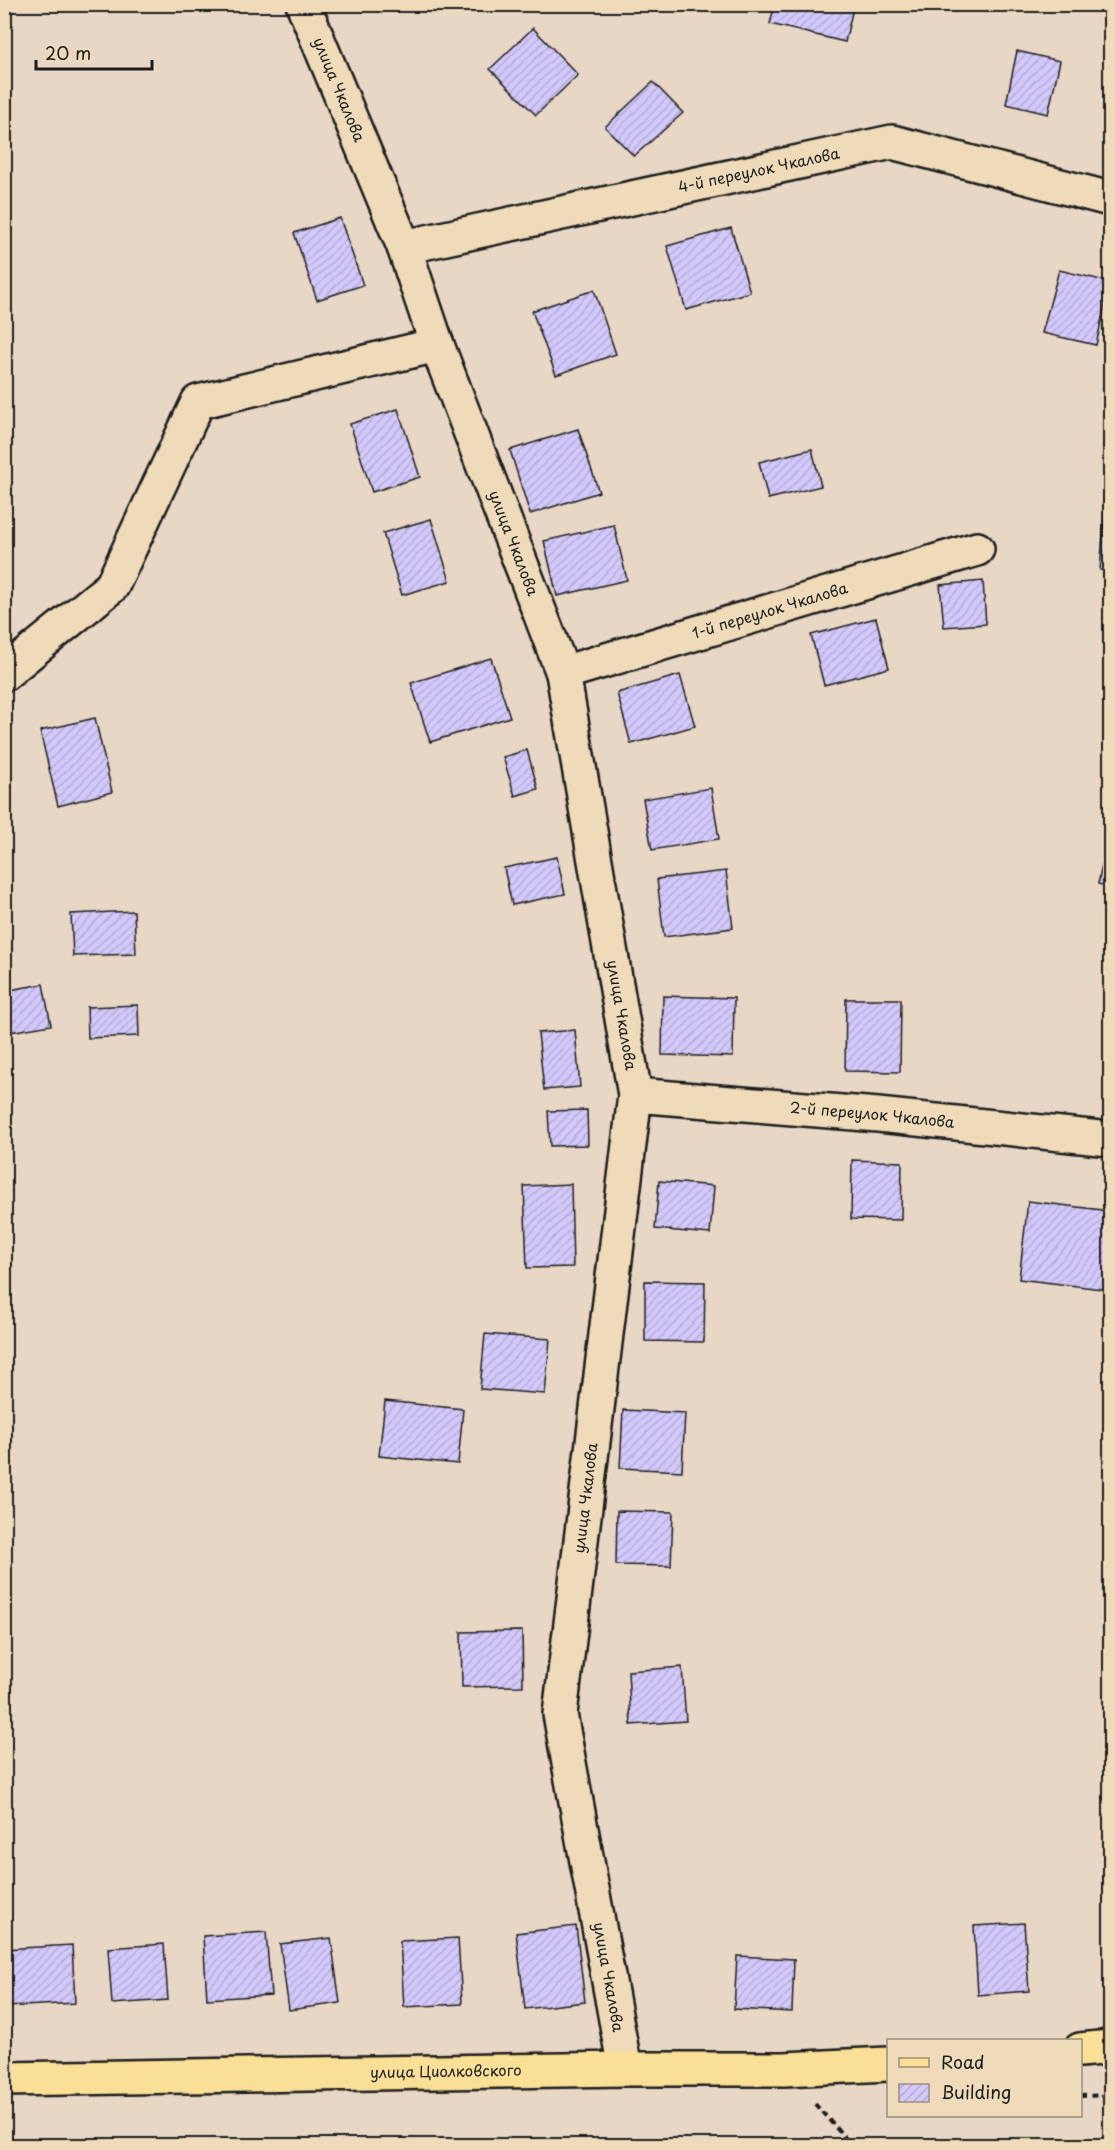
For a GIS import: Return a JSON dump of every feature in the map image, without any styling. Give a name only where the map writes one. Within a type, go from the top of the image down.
[{"type":"main road","points":[[1082,2050],[1110,2047]]},
{"type":"main road","name":"улица Циолковского","points":[[4,2079],[625,2069],[784,2069],[887,2064]]},
{"type":"street","name":"улица Чкалова","points":[[303,4],[404,248],[437,345],[563,672],[634,1095],[560,1714],[625,2069]]},
{"type":"street","name":"4-й переулок Чкалова","points":[[404,248],[892,142],[1110,198]]},
{"type":"street","points":[[4,674],[112,586],[198,402],[437,345]]},
{"type":"street","name":"1-й переулок Чкалова","points":[[563,672],[977,549]]},
{"type":"street","name":"2-й переулок Чкалова","points":[[634,1095],[878,1114],[1110,1139]]},
{"type":"path","points":[[784,2069],[846,2139],[857,2145]]},
{"type":"path","points":[[1082,2096],[1110,2096]]},
{"type":"building","points":[[775,4],[854,4],[845,42],[770,24]]},
{"type":"building","points":[[533,28],[578,75],[536,115],[490,69]]},
{"type":"building","points":[[1017,51],[1060,61],[1048,114],[1006,104]]},
{"type":"building","points":[[653,82],[683,113],[634,156],[605,127]]},
{"type":"building","points":[[340,218],[363,285],[317,300],[294,233]]},
{"type":"building","points":[[731,228],[750,292],[686,310],[667,246]]},
{"type":"building","points":[[1059,270],[1110,282],[1096,345],[1042,333]]},
{"type":"building","points":[[594,290],[616,354],[556,375],[532,311]]},
{"type":"building","points":[[398,409],[420,477],[372,492],[350,424]]},
{"type":"building","points":[[578,429],[599,492],[530,514],[510,450]]},
{"type":"building","points":[[812,449],[821,486],[768,499],[759,462]]},
{"type":"building","points":[[1106,499],[1110,500],[1110,571],[1100,570]]},
{"type":"building","points":[[431,519],[450,581],[402,595],[383,533]]},
{"type":"building","points":[[614,525],[627,580],[557,596],[544,541]]},
{"type":"building","points":[[983,581],[986,624],[944,627],[940,585]]},
{"type":"building","points":[[876,618],[889,668],[824,685],[811,635]]},
{"type":"building","points":[[491,658],[510,717],[430,742],[411,683]]},
{"type":"building","points":[[680,675],[695,726],[631,744],[617,693]]},
{"type":"building","points":[[95,718],[112,792],[58,806],[40,731]]},
{"type":"building","points":[[527,750],[538,789],[515,796],[503,757]]},
{"type":"building","points":[[711,788],[719,839],[652,850],[643,799]]},
{"type":"building","points":[[1110,829],[1110,887],[1098,884]]},
{"type":"building","points":[[557,857],[565,894],[512,905],[504,868]]},
{"type":"building","points":[[726,871],[733,928],[664,937],[657,879]]},
{"type":"building","points":[[134,911],[136,954],[73,956],[71,914]]},
{"type":"building","points":[[43,984],[51,1025],[4,1033],[4,991]]},
{"type":"building","points":[[663,996],[734,998],[733,1057],[662,1055]]},
{"type":"building","points":[[846,999],[901,999],[900,1072],[845,1071]]},
{"type":"building","points":[[138,1005],[139,1036],[88,1038],[87,1007]]},
{"type":"building","points":[[575,1030],[580,1087],[544,1090],[538,1033]]},
{"type":"building","points":[[587,1110],[588,1145],[550,1146],[548,1111]]},
{"type":"building","points":[[852,1160],[902,1162],[901,1220],[851,1219]]},
{"type":"building","points":[[659,1181],[714,1186],[710,1234],[655,1229]]},
{"type":"building","points":[[571,1184],[573,1267],[527,1268],[524,1186]]},
{"type":"building","points":[[1028,1201],[1110,1211],[1110,1290],[1019,1279]]},
{"type":"building","points":[[645,1281],[705,1282],[704,1342],[645,1341]]},
{"type":"building","points":[[485,1334],[550,1339],[545,1394],[480,1389]]},
{"type":"building","points":[[385,1401],[463,1409],[458,1464],[379,1456]]},
{"type":"building","points":[[623,1410],[685,1413],[682,1471],[620,1468]]},
{"type":"building","points":[[4,1465],[9,1498],[4,1498]]},
{"type":"building","points":[[617,1511],[673,1512],[671,1566],[616,1565]]},
{"type":"building","points":[[522,1631],[523,1686],[462,1687],[461,1632]]},
{"type":"building","points":[[682,1667],[686,1721],[631,1725],[628,1671]]},
{"type":"building","points":[[1024,1923],[1029,1991],[978,1995],[974,1926]]},
{"type":"building","points":[[576,1926],[585,2002],[525,2009],[516,1933]]},
{"type":"building","points":[[266,1932],[271,1995],[207,1999],[203,1936]]},
{"type":"building","points":[[331,1938],[340,2003],[289,2010],[280,1944]]},
{"type":"building","points":[[458,1938],[462,2004],[404,2007],[400,1941]]},
{"type":"building","points":[[164,1944],[168,2000],[112,2004],[108,1948]]},
{"type":"building","points":[[72,1945],[75,2003],[7,2007],[4,1949]]},
{"type":"building","points":[[737,1956],[794,1959],[792,2012],[734,2009]]}]
